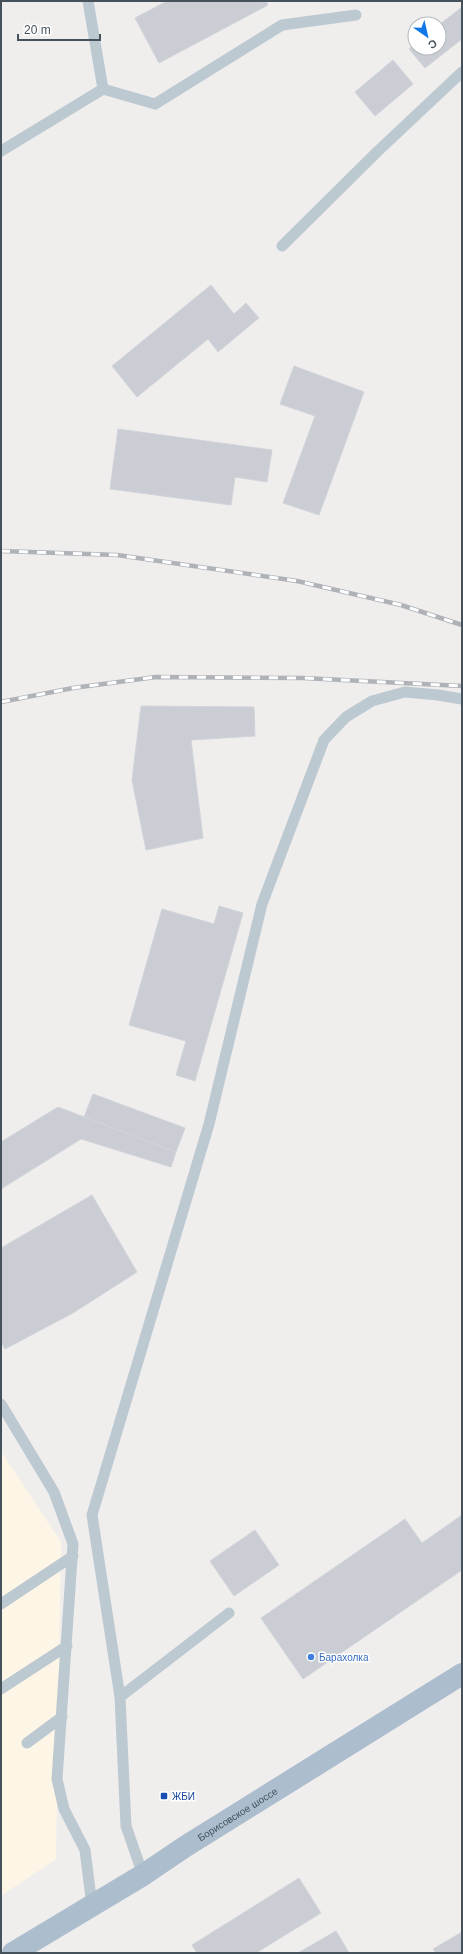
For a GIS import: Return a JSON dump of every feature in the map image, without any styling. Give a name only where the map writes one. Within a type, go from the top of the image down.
[{"type":"main road","name":"Борисовское шоссе","points":[[13,1953],[143,1875],[186,1846],[462,1674]]},
{"type":"lane","points":[[88,1],[103,89]]},
{"type":"lane","points":[[1,151],[103,89],[155,104],[282,25],[356,15]]},
{"type":"lane","points":[[282,246],[378,151],[462,72]]},
{"type":"lane","points":[[143,1875],[126,1826],[120,1697],[92,1515],[209,1124],[262,904],[324,740],[346,717],[372,701],[405,692],[462,699]]},
{"type":"lane","points":[[1,1404],[54,1492],[73,1544],[57,1780],[64,1809],[85,1850],[92,1906]]},
{"type":"lane","points":[[1,1604],[73,1556]]},
{"type":"lane","points":[[120,1697],[229,1613]]},
{"type":"lane","points":[[1,1689],[67,1646]]},
{"type":"lane","points":[[27,1743],[62,1717]]},
{"type":"shaded area","points":[[1,1451],[61,1542],[56,1859],[1,1896]]},
{"type":"building","points":[[167,1],[266,1],[268,5],[159,63],[135,18]]},
{"type":"building","points":[[462,7],[462,39],[447,51],[447,19]]},
{"type":"building","points":[[415,56],[440,56],[425,68]]},
{"type":"building","points":[[393,60],[413,84],[375,116],[355,92]]},
{"type":"building","points":[[211,285],[234,314],[246,303],[259,318],[218,352],[208,339],[137,397],[112,366]]},
{"type":"building","points":[[294,366],[364,392],[319,515],[283,503],[315,416],[280,404]]},
{"type":"building","points":[[118,429],[272,450],[267,482],[235,477],[231,505],[110,489]]},
{"type":"building","points":[[141,706],[254,707],[255,736],[191,740],[203,838],[146,850],[132,780]]},
{"type":"building","points":[[219,906],[243,913],[195,1081],[176,1075],[186,1041],[129,1025],[162,909],[214,924]]},
{"type":"building","points":[[93,1094],[185,1128],[176,1152],[84,1117]]},
{"type":"building","points":[[58,1107],[176,1152],[171,1167],[81,1139],[1,1189],[1,1142]]},
{"type":"building","points":[[92,1195],[137,1272],[73,1313],[5,1349],[1,1342],[1,1248]]},
{"type":"building","points":[[462,1515],[462,1570],[303,1679],[261,1618],[405,1519],[422,1543]]},
{"type":"building","points":[[255,1530],[279,1565],[234,1596],[210,1561]]},
{"type":"building","points":[[299,1878],[321,1913],[256,1953],[197,1953],[192,1945]]},
{"type":"building","points":[[336,1931],[349,1953],[298,1953]]},
{"type":"building","points":[[462,1932],[462,1953],[436,1953],[433,1949]]},
{"type":"railway","points":[[1,551],[117,555],[297,581],[401,605],[462,625]]},
{"type":"railway","points":[[1,702],[73,688],[156,677],[303,678],[462,686]]},
{"type":"place","name":"Барахолка","points":[[311,1657]]},
{"type":"place","name":"ЖБИ","points":[[164,1796]]}]
